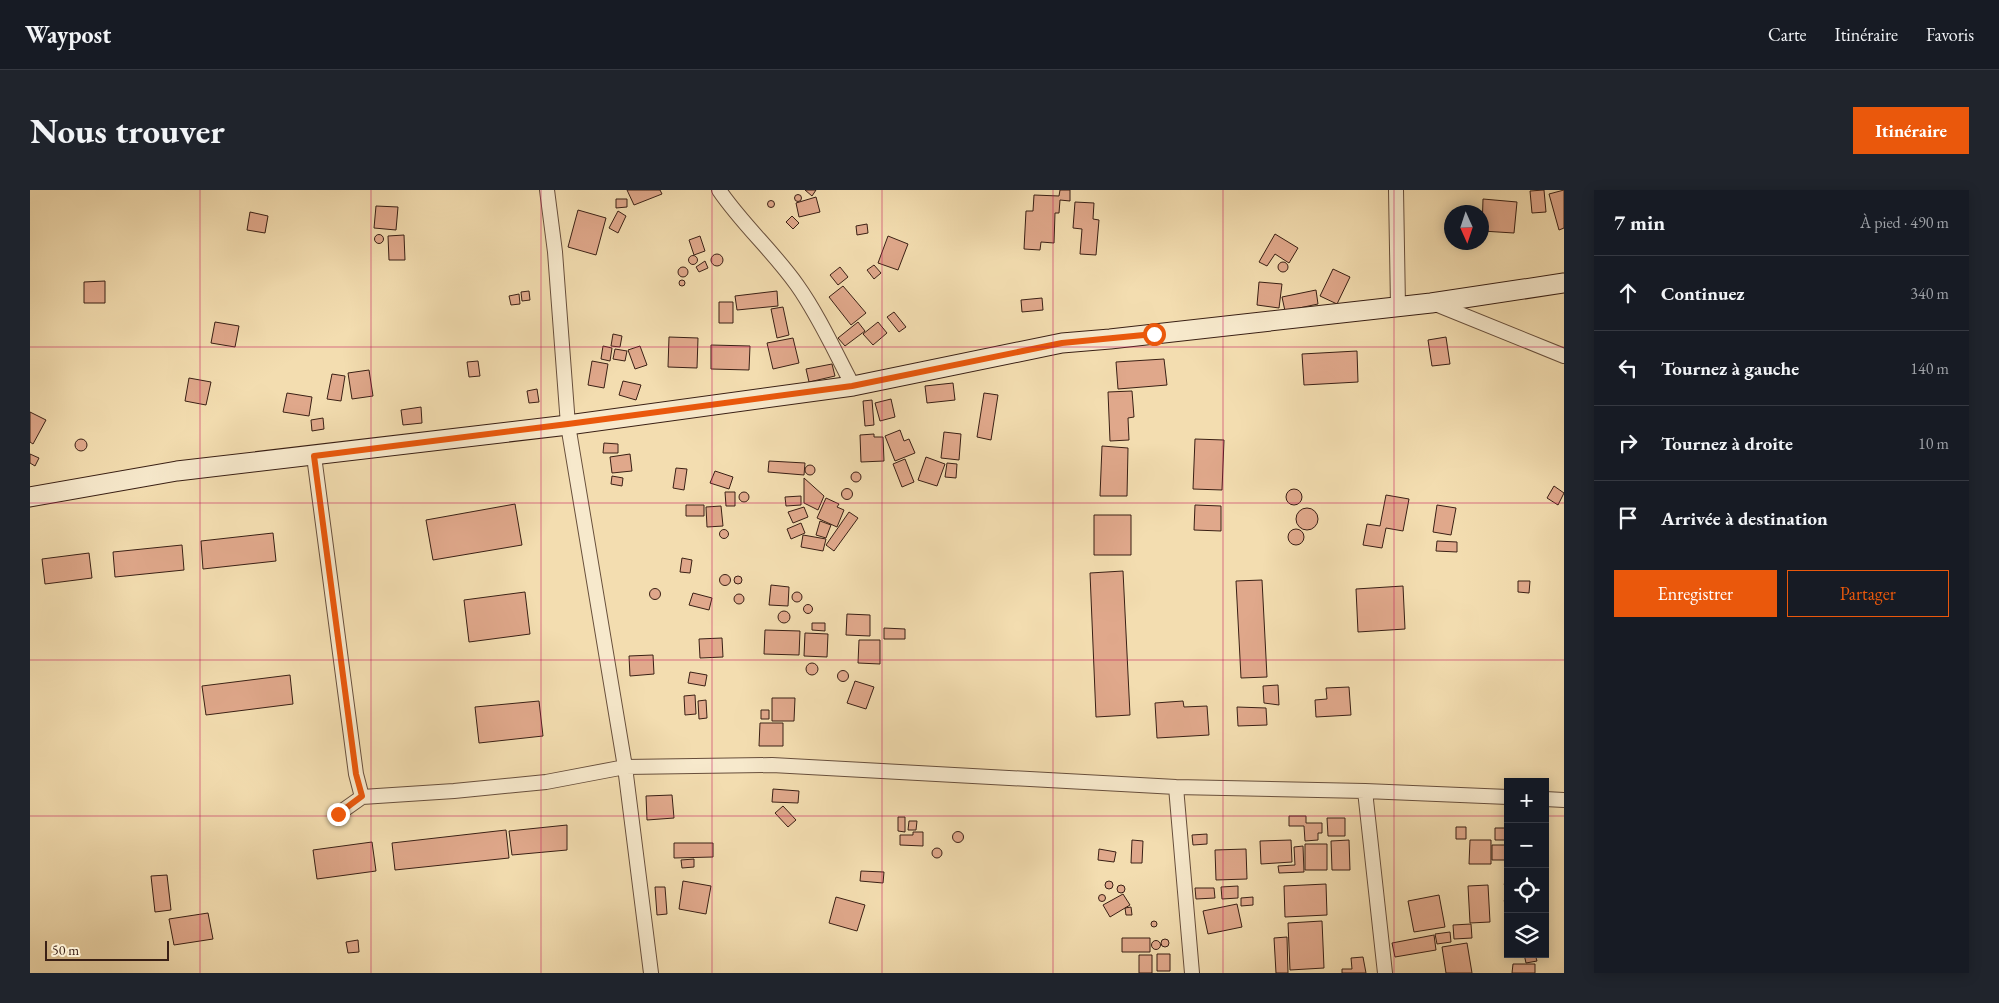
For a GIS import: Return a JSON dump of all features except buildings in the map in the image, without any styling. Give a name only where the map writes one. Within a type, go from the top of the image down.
[{"type":"main road","points":[[30,497],[176,471],[314,456],[852,386],[1062,343],[1398,306],[1564,283]]},
{"type":"street","points":[[547,190],[555,252],[568,424],[625,767],[651,973]]},
{"type":"street","points":[[719,190],[752,233],[771,251],[798,286],[852,386]]},
{"type":"street","points":[[1396,190],[1398,306]]},
{"type":"street","points":[[1431,302],[1564,356]]},
{"type":"street","points":[[314,456],[356,774],[362,796]]},
{"type":"street","points":[[338,814],[362,796],[454,791],[546,782],[625,767],[772,765],[1176,787],[1365,790],[1504,797]]},
{"type":"street","points":[[1176,787],[1192,973]]},
{"type":"street","points":[[1365,790],[1385,973]]},
{"type":"street","points":[[1549,799],[1564,800]]},
{"type":"route","points":[[338,814],[362,796],[356,774],[314,456],[852,386],[1062,343],[1154,334]]}]
